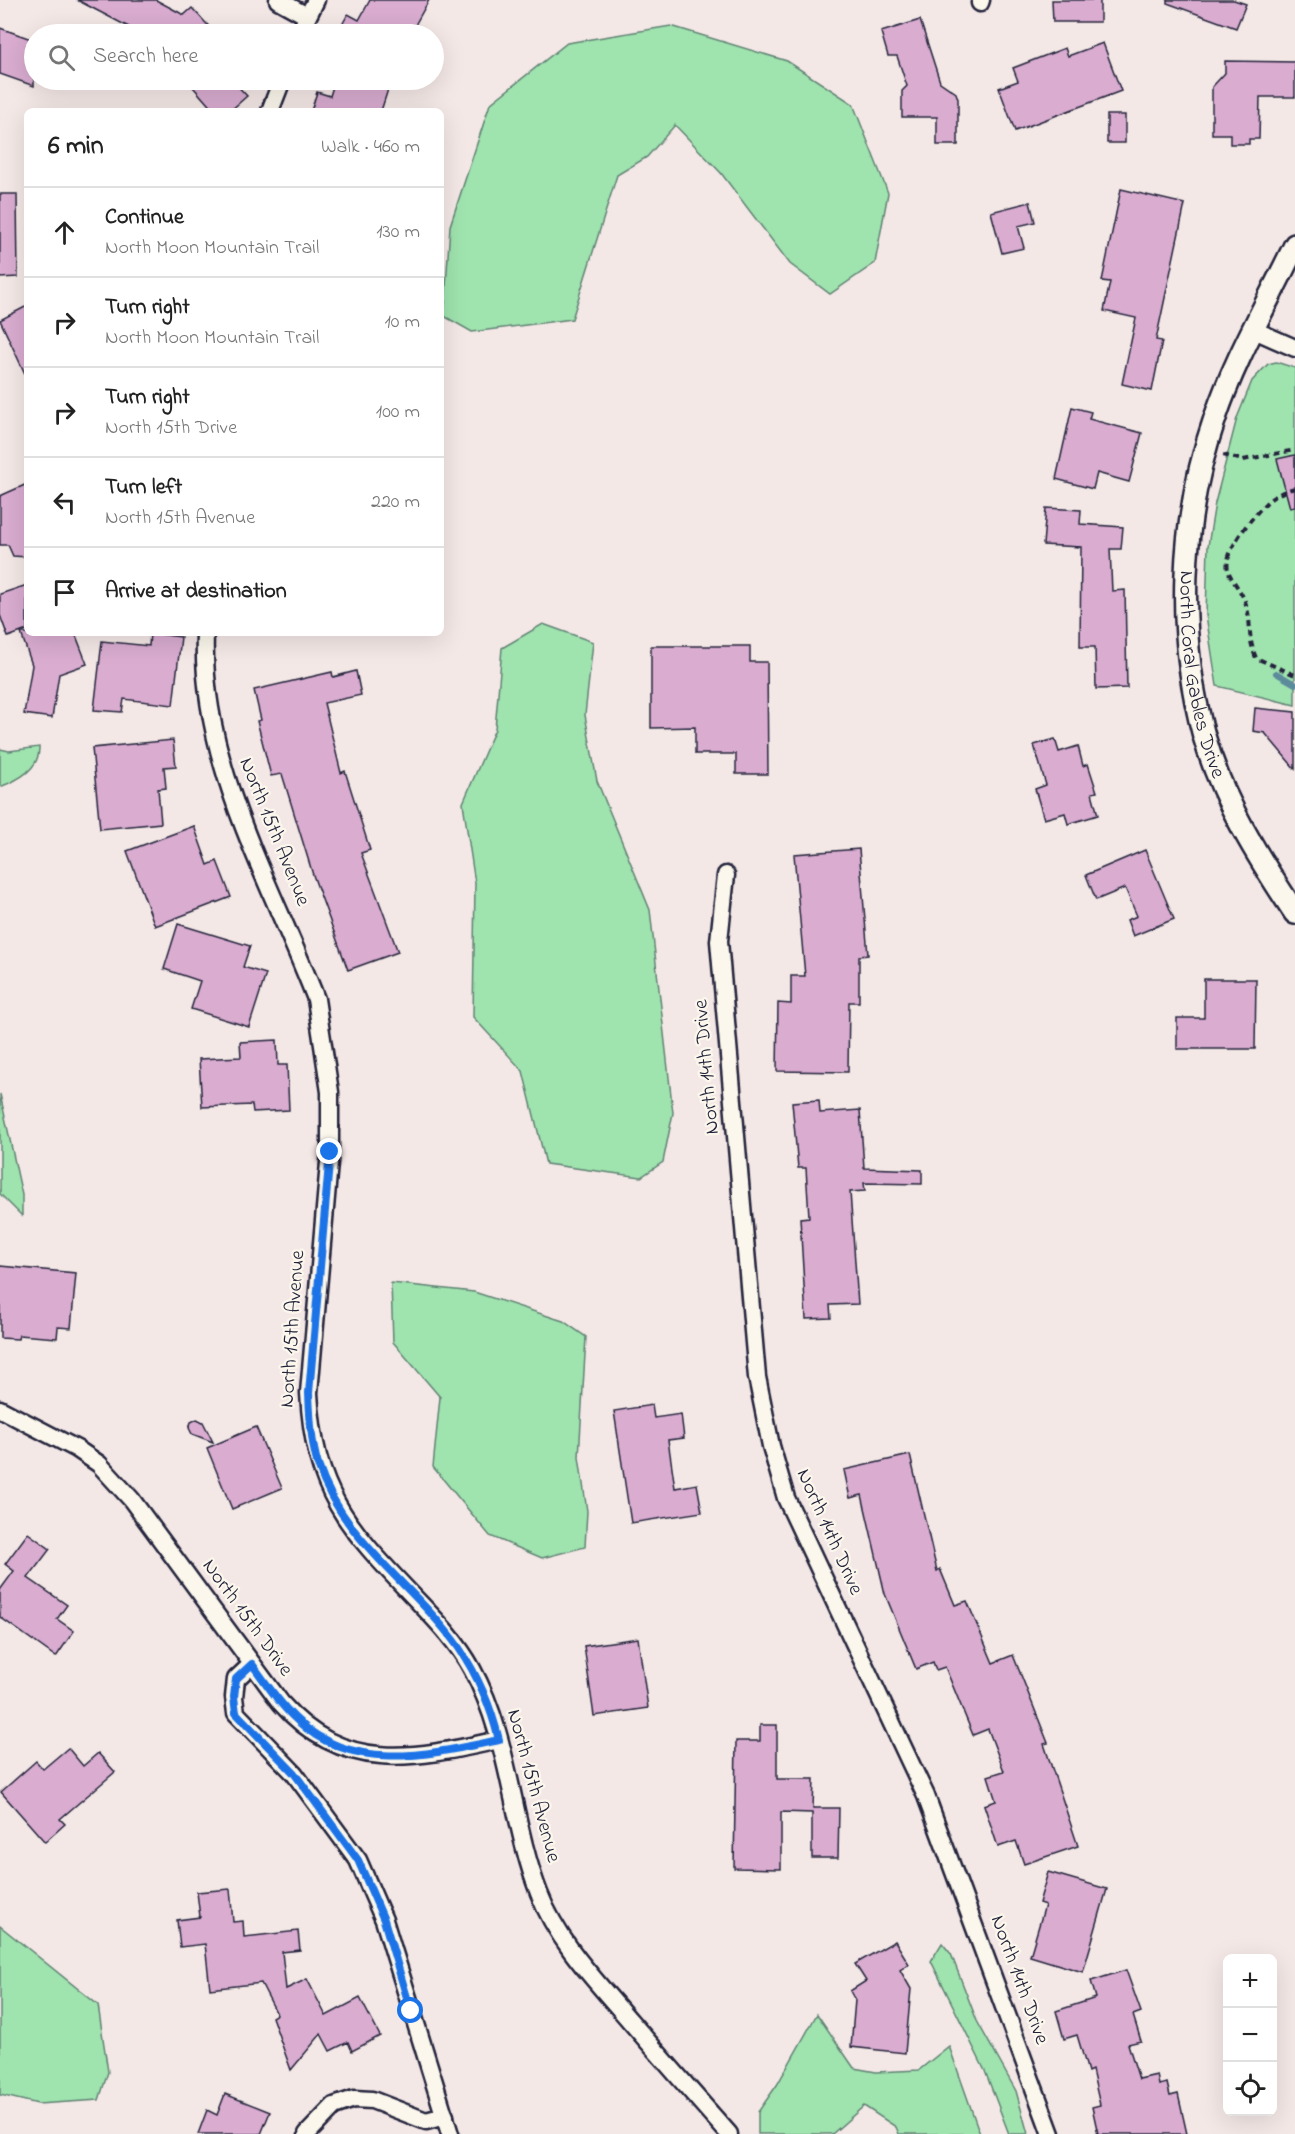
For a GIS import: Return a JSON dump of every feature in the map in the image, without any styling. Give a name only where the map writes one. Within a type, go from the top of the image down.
[{"type":"street","points":[[278,0],[307,16]]},
{"type":"street","points":[[303,24],[316,0]]},
{"type":"street","points":[[271,108],[278,90]]},
{"type":"street","name":"North Coral Gables Drive","points":[[1295,245],[1215,416],[1204,451],[1193,505],[1187,553],[1186,604],[1191,680],[1205,737],[1223,786],[1262,863],[1295,913]]},
{"type":"street","points":[[1254,330],[1295,348]]},
{"type":"street","name":"North 15th Avenue","points":[[205,636],[208,707],[222,768],[316,999],[324,1037],[330,1092],[330,1152],[309,1393],[310,1419],[318,1466],[336,1503],[362,1541],[458,1647],[472,1669],[492,1711],[522,1842],[540,1895],[565,1941],[588,1973],[729,2134]]},
{"type":"street","name":"North 14th Drive","points":[[726,875],[720,952],[757,1377],[771,1446],[786,1498],[798,1527],[926,1796],[1051,2134]]},
{"type":"street","name":"North 15th Drive","points":[[0,1409],[77,1449],[99,1464],[143,1515],[252,1664],[298,1722],[314,1734],[362,1754],[384,1757],[427,1755],[499,1740]]},
{"type":"street","points":[[252,1664],[236,1679],[234,1697],[236,1713],[294,1773],[358,1860],[384,1920],[450,2134]]},
{"type":"street","points":[[307,2134],[334,2106],[354,2099],[372,2100],[426,2121],[445,2116]]},
{"type":"path","points":[[1204,451],[1243,460],[1295,450]]},
{"type":"path","points":[[1295,488],[1267,501],[1230,550],[1228,570],[1243,593],[1249,615],[1249,641],[1256,658],[1295,675]]},
{"type":"green space","points":[[671,26],[787,61],[853,104],[888,193],[875,263],[830,294],[790,264],[721,173],[675,125],[647,157],[617,175],[572,319],[472,332],[444,316],[450,226],[490,104],[567,43]]},
{"type":"green space","points":[[1276,362],[1295,368],[1295,705],[1217,686],[1206,615],[1208,546],[1215,503],[1237,418],[1252,381],[1268,364]]},
{"type":"green space","points":[[543,624],[593,642],[585,715],[597,781],[650,910],[673,1113],[663,1162],[641,1177],[546,1164],[523,1071],[473,1017],[475,883],[463,803],[495,729],[502,648]]},
{"type":"green space","points":[[39,747],[36,762],[27,773],[0,787],[0,749],[9,751]]},
{"type":"green space","points":[[0,1094],[22,1195],[22,1216],[0,1194]]},
{"type":"green space","points":[[391,1283],[474,1292],[563,1321],[586,1337],[579,1457],[587,1511],[585,1547],[542,1558],[490,1536],[433,1467],[440,1397],[393,1342]]},
{"type":"green space","points":[[0,1926],[98,2005],[108,2072],[99,2100],[38,2104],[0,2095]]},
{"type":"green space","points":[[942,1943],[951,1954],[977,2021],[1016,2091],[1028,2134],[1009,2134],[985,2071],[931,1961]]},
{"type":"green space","points":[[817,2014],[854,2068],[876,2072],[919,2070],[949,2046],[980,2134],[899,2134],[896,2127],[864,2106],[832,2134],[758,2134],[758,2112],[777,2085]]},
{"type":"building","points":[[77,0],[156,0],[184,15],[192,8],[207,24],[123,24]]},
{"type":"building","points":[[370,0],[429,0],[416,24],[342,24],[348,14],[359,20]]},
{"type":"building","points":[[1052,0],[1100,0],[1100,22],[1053,22]]},
{"type":"building","points":[[1167,0],[1234,0],[1246,4],[1236,28],[1167,3]]},
{"type":"building","points":[[920,20],[940,82],[956,93],[958,99],[958,145],[937,145],[937,117],[902,117],[902,91],[907,86],[897,56],[888,56],[881,32]]},
{"type":"building","points":[[0,28],[24,36],[24,82],[0,74]]},
{"type":"building","points":[[1103,43],[1121,91],[1015,131],[999,88],[1018,81],[1013,68],[1065,48],[1068,56]]},
{"type":"building","points":[[1225,61],[1295,62],[1295,97],[1260,97],[1259,139],[1249,139],[1249,144],[1230,144],[1230,134],[1212,134],[1212,87],[1225,73]]},
{"type":"building","points":[[196,90],[241,90],[247,96],[233,108],[211,108]]},
{"type":"building","points":[[332,90],[388,90],[382,108],[312,108],[317,92],[330,96]]},
{"type":"building","points":[[1107,115],[1125,115],[1125,143],[1107,143]]},
{"type":"building","points":[[1121,189],[1185,204],[1156,340],[1162,341],[1152,391],[1122,384],[1136,318],[1104,311],[1110,282],[1102,281]]},
{"type":"building","points":[[0,194],[17,194],[18,277],[0,278]]},
{"type":"building","points":[[1030,202],[1035,222],[1018,226],[1024,248],[1002,253],[991,212]]},
{"type":"building","points":[[24,308],[24,372],[0,320]]},
{"type":"building","points":[[1072,407],[1091,412],[1089,419],[1142,433],[1129,482],[1097,473],[1093,489],[1056,479]]},
{"type":"building","points":[[1295,455],[1295,507],[1290,508],[1277,459]]},
{"type":"building","points":[[24,485],[24,557],[13,556],[8,545],[0,545],[0,496]]},
{"type":"building","points":[[1046,508],[1081,510],[1080,524],[1123,527],[1121,549],[1110,549],[1112,591],[1125,590],[1127,688],[1096,689],[1095,647],[1080,647],[1081,547],[1043,545]]},
{"type":"building","points":[[24,586],[24,631],[8,637],[0,615],[0,594]]},
{"type":"building","points":[[21,633],[24,633],[24,636],[76,636],[87,664],[59,674],[52,718],[24,714],[32,665]]},
{"type":"building","points":[[150,636],[181,637],[173,705],[124,699],[122,712],[94,710],[102,641],[149,646]]},
{"type":"building","points":[[651,646],[750,646],[750,662],[767,662],[768,774],[736,774],[736,754],[695,754],[695,727],[651,728]]},
{"type":"building","points":[[356,671],[361,695],[324,703],[341,773],[345,771],[370,850],[361,853],[398,952],[348,970],[313,875],[282,774],[271,776],[257,721],[261,720],[254,690],[332,672],[333,677]]},
{"type":"building","points":[[1255,708],[1295,712],[1295,769],[1265,733],[1253,731]]},
{"type":"building","points":[[1055,739],[1059,752],[1078,746],[1083,766],[1088,764],[1097,792],[1092,793],[1098,815],[1068,824],[1065,813],[1044,819],[1035,789],[1046,785],[1034,745]]},
{"type":"building","points":[[173,740],[176,766],[164,767],[166,788],[158,789],[161,823],[100,829],[92,748]]},
{"type":"building","points":[[194,826],[208,865],[217,861],[231,897],[155,926],[127,851]]},
{"type":"building","points":[[859,849],[868,955],[859,956],[859,1002],[849,1002],[848,1072],[777,1071],[778,1003],[791,1004],[791,976],[805,976],[794,854]]},
{"type":"building","points":[[1145,850],[1174,919],[1133,936],[1127,920],[1137,916],[1125,888],[1096,900],[1086,875]]},
{"type":"building","points":[[178,924],[250,946],[243,967],[266,974],[249,1027],[191,1009],[200,981],[164,969]]},
{"type":"building","points":[[1204,979],[1256,979],[1255,1049],[1177,1049],[1177,1018],[1204,1018]]},
{"type":"building","points":[[277,1040],[278,1065],[287,1065],[289,1110],[253,1112],[252,1105],[202,1107],[199,1059],[241,1057],[240,1042]]},
{"type":"building","points":[[819,1100],[820,1113],[860,1110],[864,1168],[922,1170],[922,1184],[864,1183],[865,1191],[850,1192],[858,1304],[830,1305],[831,1318],[806,1319],[800,1218],[809,1217],[806,1168],[798,1168],[792,1102]]},
{"type":"building","points":[[0,1266],[76,1273],[71,1328],[58,1327],[57,1338],[19,1335],[18,1339],[0,1338]]},
{"type":"building","points":[[652,1405],[654,1418],[681,1414],[684,1438],[668,1440],[675,1488],[697,1484],[702,1512],[631,1523],[614,1411]]},
{"type":"building","points":[[197,1419],[203,1422],[213,1442],[192,1434],[189,1428],[191,1422]]},
{"type":"building","points":[[256,1427],[282,1488],[232,1509],[207,1448]]},
{"type":"building","points":[[910,1455],[937,1571],[940,1569],[955,1605],[967,1601],[993,1663],[1013,1655],[1048,1743],[1044,1744],[1078,1846],[1024,1864],[1016,1841],[998,1847],[984,1805],[996,1801],[988,1776],[1004,1771],[988,1729],[973,1735],[945,1667],[936,1670],[933,1662],[916,1669],[885,1594],[862,1495],[850,1498],[844,1470]]},
{"type":"building","points":[[28,1533],[50,1549],[28,1578],[67,1605],[57,1619],[74,1631],[56,1657],[0,1617],[0,1590],[14,1571],[5,1564]]},
{"type":"building","points":[[638,1638],[648,1708],[594,1716],[584,1646]]},
{"type":"building","points":[[760,1725],[777,1725],[777,1779],[814,1779],[813,1808],[839,1808],[838,1858],[812,1858],[812,1813],[781,1812],[781,1869],[734,1868],[736,1741],[760,1741]]},
{"type":"building","points":[[68,1748],[83,1766],[98,1753],[115,1772],[60,1819],[65,1824],[45,1842],[1,1792],[36,1761],[43,1769]]},
{"type":"building","points":[[1048,1872],[1107,1889],[1083,1972],[1030,1956],[1045,1905],[1039,1903]]},
{"type":"building","points":[[230,1889],[233,1922],[243,1921],[244,1937],[298,1931],[300,1950],[282,1952],[286,1989],[307,1979],[326,2016],[360,1998],[380,2036],[352,2051],[348,2042],[330,2051],[321,2034],[291,2070],[272,2017],[277,2014],[261,1983],[210,1989],[205,1944],[180,1947],[177,1920],[200,1917],[197,1892]]},
{"type":"building","points":[[895,1941],[909,1964],[900,1970],[911,1989],[905,2053],[851,2047],[855,2000],[850,1991],[866,1981],[855,1964]]},
{"type":"building","points":[[1126,1970],[1141,2012],[1133,2015],[1141,2041],[1128,2044],[1139,2079],[1157,2075],[1159,2085],[1167,2083],[1170,2096],[1178,2094],[1187,2134],[1098,2134],[1092,2107],[1100,2105],[1092,2070],[1088,2072],[1077,2035],[1064,2039],[1056,2011],[1096,1998],[1091,1981]]},
{"type":"building","points":[[225,2094],[270,2112],[261,2134],[198,2134],[207,2110],[217,2115]]},
{"type":"waterway","points":[[1276,673],[1295,684]]},
{"type":"route","points":[[330,1152],[309,1393],[310,1419],[318,1466],[344,1517],[362,1541],[458,1647],[472,1669],[492,1711],[499,1740],[427,1755],[384,1757],[362,1754],[314,1734],[298,1722],[252,1664],[236,1679],[234,1697],[236,1713],[294,1773],[358,1860],[384,1920],[411,2011]]}]
